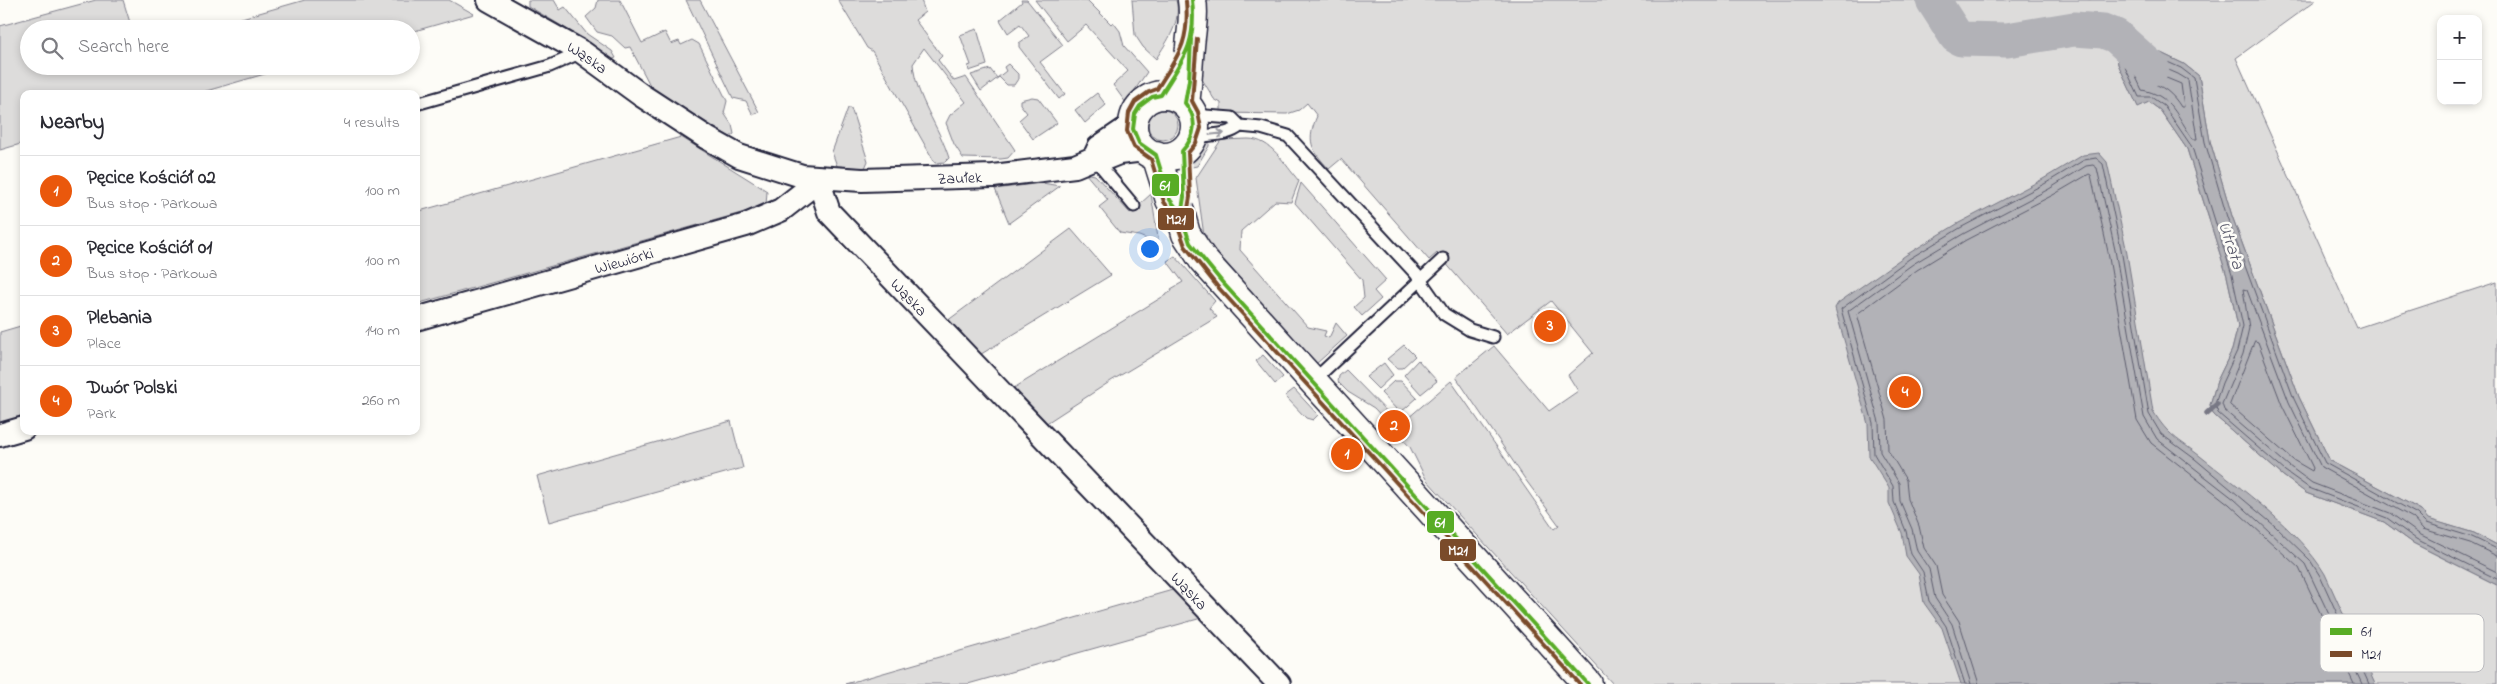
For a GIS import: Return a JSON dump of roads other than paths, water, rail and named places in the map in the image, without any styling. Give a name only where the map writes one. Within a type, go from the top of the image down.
[{"type":"street","name":"Wąska","points":[[489,0],[582,52],[691,128],[739,156],[802,176],[822,178],[824,200],[834,218],[1279,684]]},
{"type":"street","points":[[1150,153],[1169,156],[1182,121],[1189,80],[1190,47],[1194,18],[1192,0]]},
{"type":"street","points":[[1182,121],[1152,98],[1140,106],[1133,124],[1136,139],[1150,153],[1170,200],[1180,212],[1186,234],[1198,255],[1588,684]]},
{"type":"street","points":[[1180,212],[1184,197],[1182,121]]},
{"type":"street","points":[[1094,158],[1099,146],[1133,124]]},
{"type":"street","name":"Zaułek","points":[[822,178],[862,180],[992,176],[1075,166],[1094,158],[1104,159],[1118,153],[1150,153]]},
{"type":"street","name":"Wiewiórki","points":[[420,318],[746,225],[781,210],[822,178]]},
{"type":"street","points":[[0,435],[20,429]]},
{"type":"lane","points":[[420,103],[550,66],[582,52]]},
{"type":"lane","points":[[1182,121],[1232,118],[1240,126],[1278,132],[1291,137],[1421,281],[1449,318],[1477,333],[1493,337]]},
{"type":"lane","points":[[1182,121],[1200,136],[1232,132],[1240,126]]},
{"type":"lane","points":[[1094,158],[1134,206]]},
{"type":"lane","points":[[1312,381],[1443,259]]},
{"type":"water","points":[[2121,34],[2184,64],[2199,76],[2210,141],[2232,216],[2299,397],[2330,461],[2421,510],[2428,519],[2474,533],[2497,545],[2497,585],[2413,543],[2384,522],[2306,493],[2282,475],[2214,415],[2210,405],[2217,381],[2232,350],[2238,326],[2227,276],[2187,149],[2160,110],[2149,102],[2138,107],[2118,64],[2112,38]]},
{"type":"water","points":[[2099,153],[2107,162],[2126,248],[2153,411],[2174,437],[2268,510],[2285,526],[2314,558],[2325,574],[2343,614],[2320,614],[2320,672],[2370,672],[2375,684],[1961,684],[1942,628],[1924,603],[1919,574],[1906,556],[1902,533],[1889,503],[1889,488],[1869,456],[1868,424],[1835,308],[1838,303],[1906,255],[1957,224],[2043,179],[2083,155]]},
{"type":"waterway","name":"Utrata","points":[[1933,0],[1956,36],[1961,39],[2007,40],[2074,29],[2103,31],[2116,36],[2152,68]]},
{"type":"waterway","points":[[2207,413],[2217,404]]},
{"type":"place","name":"Plebania","points":[[1550,326]]},
{"type":"place","name":"Dwór Polski","points":[[1905,392]]},
{"type":"place","name":"Pęcice Kościół 01","points":[[1394,426]]},
{"type":"place","name":"Pęcice Kościół 02","points":[[1347,454]]}]
